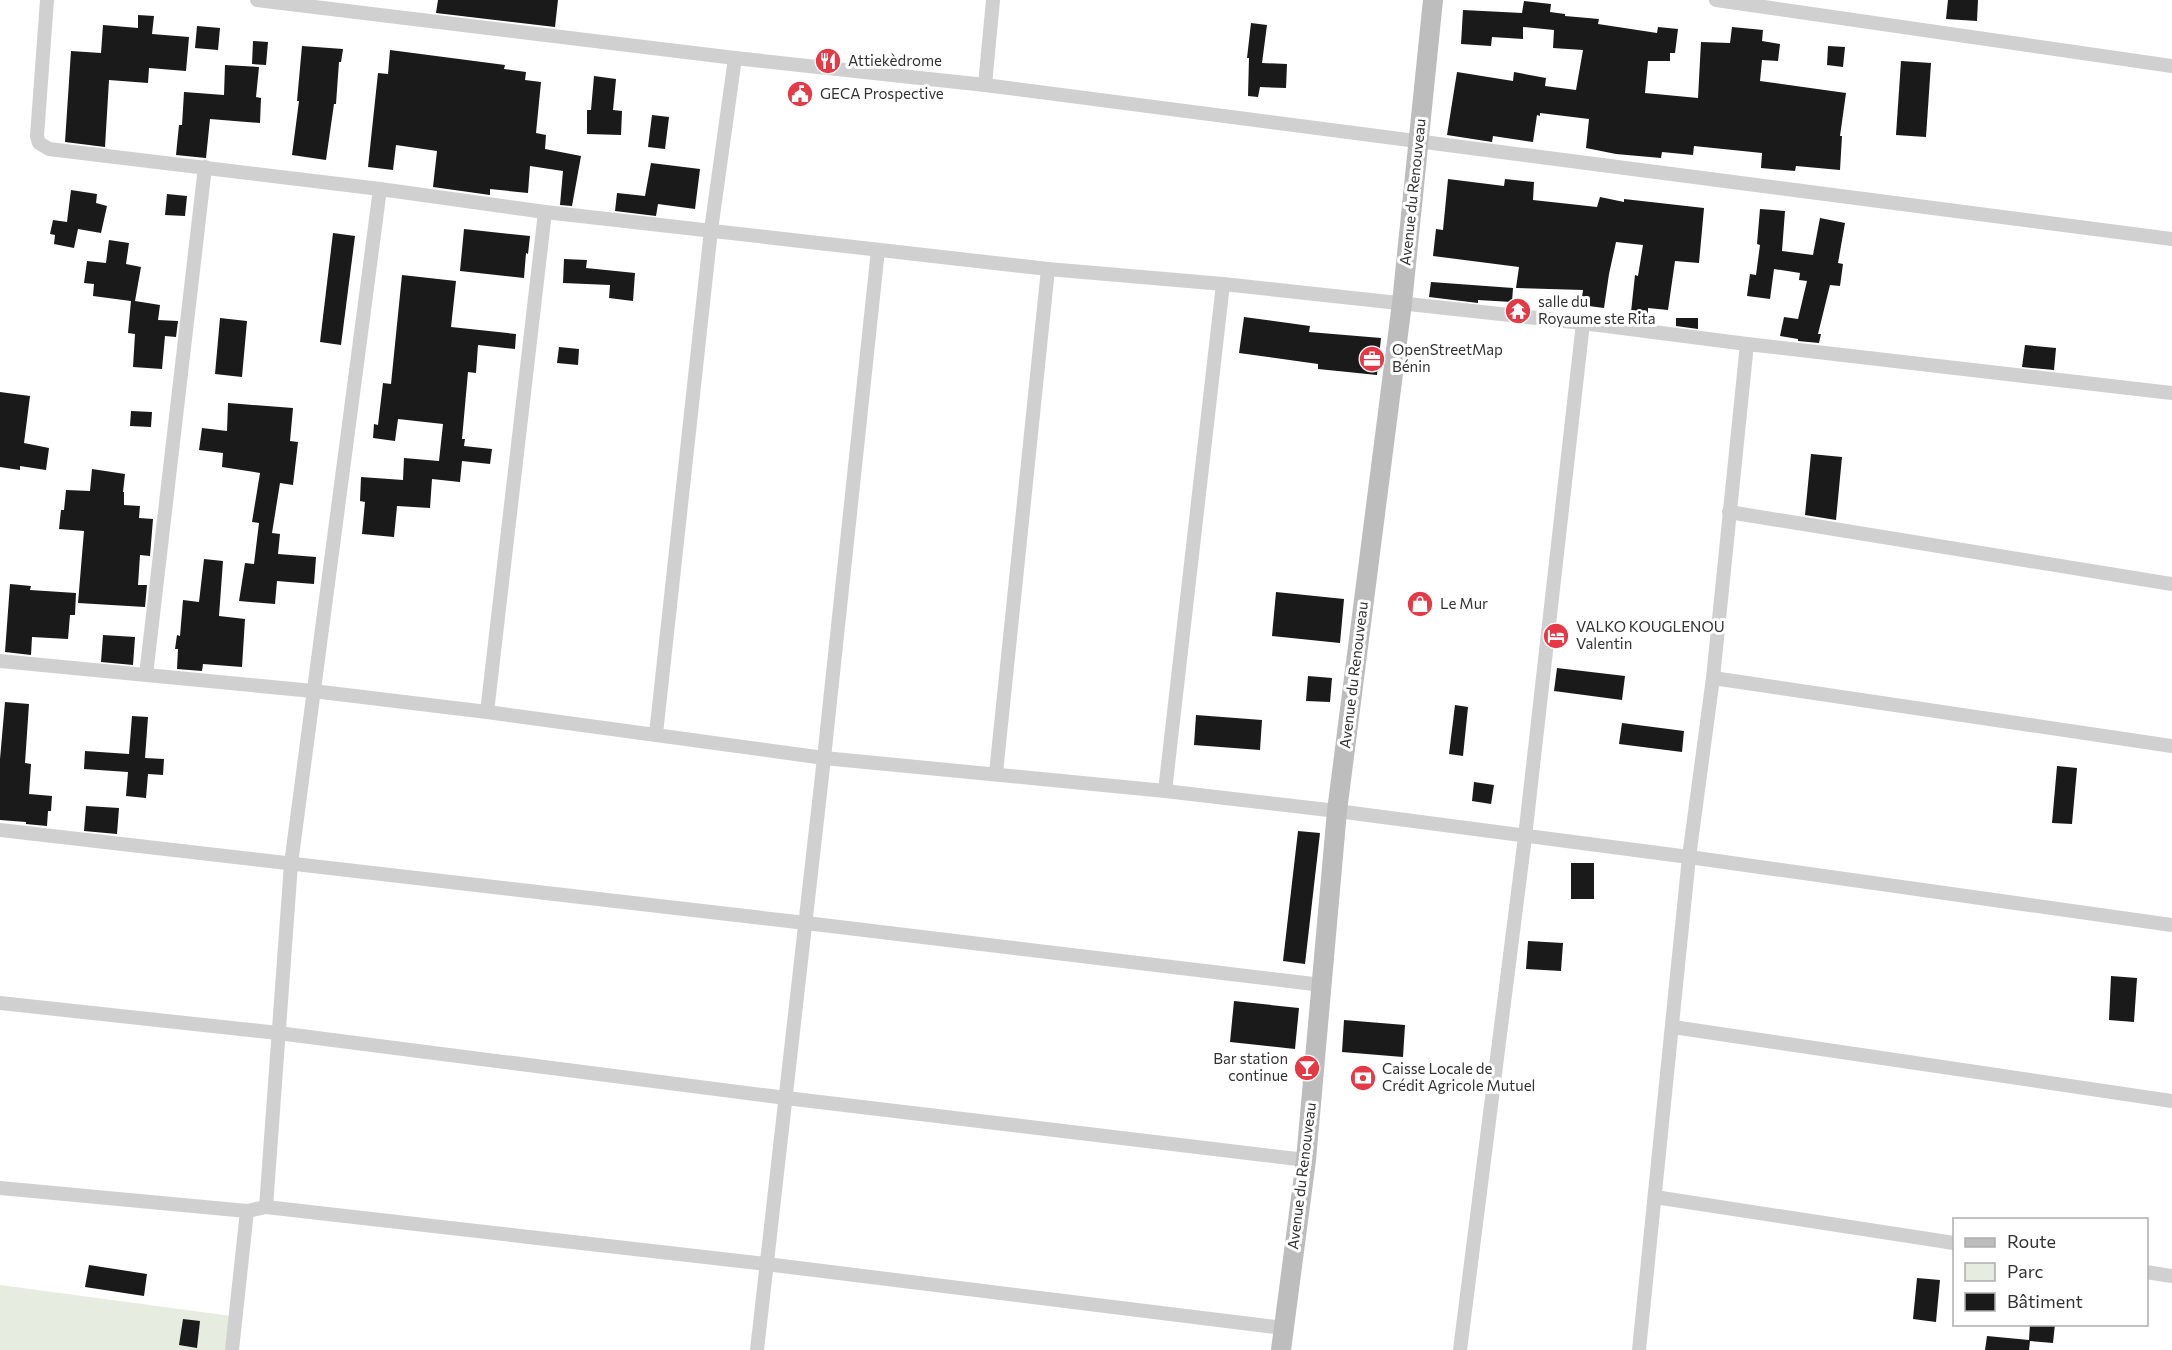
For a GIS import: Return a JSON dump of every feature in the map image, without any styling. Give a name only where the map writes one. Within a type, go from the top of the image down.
[{"type":"main road","name":"Avenue du Renouveau","points":[[1281,1350],[1306,1160],[1337,812],[1402,303],[1433,0]]},
{"type":"street","points":[[47,0],[37,136],[39,144],[49,149],[380,189],[544,212],[1048,269],[1223,284],[1583,323],[2172,393]]},
{"type":"street","points":[[258,0],[735,58],[985,85],[2172,239]]},
{"type":"street","points":[[985,85],[993,0]]},
{"type":"street","points":[[1716,0],[2172,66]]},
{"type":"street","points":[[656,734],[711,230],[735,58]]},
{"type":"street","points":[[146,675],[205,167]]},
{"type":"street","points":[[266,1207],[291,864],[380,189]]},
{"type":"street","points":[[487,712],[544,212]]},
{"type":"street","points":[[757,1350],[806,923],[878,250]]},
{"type":"street","points":[[996,773],[1048,269]]},
{"type":"street","points":[[1165,791],[1223,284]]},
{"type":"street","points":[[1460,1350],[1525,837],[1583,323]]},
{"type":"street","points":[[1639,1350],[1689,857],[1713,678],[1748,344]]},
{"type":"street","points":[[1729,512],[2172,584]]},
{"type":"street","points":[[0,661],[313,691],[656,734],[824,758],[1165,791],[1689,857],[2172,925]]},
{"type":"street","points":[[1713,678],[2172,746]]},
{"type":"street","points":[[0,830],[1322,985]]},
{"type":"street","points":[[0,1003],[278,1033],[786,1098],[1306,1160]]},
{"type":"street","points":[[1673,1027],[2172,1101]]},
{"type":"street","points":[[0,1188],[247,1211],[266,1207],[766,1264],[1283,1328]]},
{"type":"street","points":[[1655,1197],[1953,1243]]},
{"type":"street","points":[[232,1350],[247,1211]]},
{"type":"street","points":[[2148,1272],[2172,1276]]},
{"type":"green space","points":[[0,1285],[239,1317],[238,1350],[0,1350]]},
{"type":"building","points":[[438,0],[558,0],[555,27],[436,13]]},
{"type":"building","points":[[1948,0],[1978,0],[1977,21],[1946,19]]},
{"type":"building","points":[[1524,1],[1551,4],[1550,12],[1565,14],[1565,16],[1599,19],[1598,24],[1657,33],[1658,27],[1678,29],[1675,53],[1670,53],[1670,61],[1648,61],[1645,93],[1698,98],[1701,42],[1730,43],[1732,27],[1763,30],[1762,41],[1780,44],[1778,61],[1762,60],[1760,81],[1846,93],[1840,136],[1842,136],[1840,170],[1796,166],[1795,171],[1761,168],[1762,153],[1694,146],[1693,155],[1662,152],[1661,158],[1616,154],[1586,148],[1589,119],[1540,113],[1540,116],[1537,115],[1533,142],[1493,136],[1492,142],[1447,135],[1457,72],[1513,81],[1514,72],[1546,78],[1545,86],[1576,90],[1583,50],[1553,48],[1554,30],[1523,27],[1523,39],[1492,37],[1491,46],[1461,44],[1463,10],[1522,13]]},
{"type":"building","points":[[138,15],[154,16],[152,34],[189,37],[186,71],[149,68],[148,83],[109,80],[105,147],[65,142],[71,51],[101,53],[103,25],[138,28]]},
{"type":"building","points":[[1251,23],[1267,25],[1262,63],[1287,64],[1286,88],[1260,87],[1258,97],[1248,96],[1249,58],[1247,58]]},
{"type":"building","points":[[197,26],[220,28],[218,50],[195,48]]},
{"type":"building","points":[[253,41],[268,42],[266,65],[252,64]]},
{"type":"building","points":[[302,46],[343,49],[341,62],[339,62],[336,104],[334,104],[326,160],[292,155],[299,101],[297,101]]},
{"type":"building","points":[[1828,46],[1845,47],[1843,67],[1827,65]]},
{"type":"building","points":[[390,50],[505,65],[504,69],[526,72],[525,80],[541,82],[536,133],[546,135],[545,149],[581,156],[572,206],[560,205],[563,171],[530,166],[528,193],[490,189],[490,195],[433,187],[437,151],[396,145],[393,170],[368,167],[378,73],[388,74]]},
{"type":"building","points":[[1901,61],[1931,63],[1926,137],[1896,135]]},
{"type":"building","points":[[225,65],[259,67],[256,97],[261,98],[260,123],[210,119],[206,158],[176,155],[179,125],[182,125],[184,92],[224,95]]},
{"type":"building","points":[[594,76],[616,79],[613,110],[622,111],[621,135],[587,134],[587,110],[591,110]]},
{"type":"building","points":[[652,115],[669,117],[665,149],[648,147]]},
{"type":"building","points":[[651,163],[700,169],[695,209],[658,204],[656,216],[615,211],[617,193],[645,196]]},
{"type":"building","points":[[1448,179],[1504,186],[1505,179],[1534,182],[1533,200],[1597,207],[1600,197],[1624,202],[1624,199],[1704,208],[1699,263],[1675,261],[1668,310],[1648,308],[1648,314],[1631,312],[1635,275],[1638,276],[1643,245],[1616,242],[1604,308],[1581,305],[1583,290],[1516,288],[1519,267],[1433,256],[1436,229],[1443,230]]},
{"type":"building","points":[[71,190],[97,194],[96,203],[107,206],[101,233],[78,229],[74,248],[54,244],[55,235],[50,234],[53,220],[67,222]]},
{"type":"building","points":[[167,194],[187,196],[185,216],[165,215]]},
{"type":"building","points":[[1760,209],[1785,211],[1782,251],[1813,255],[1820,218],[1845,223],[1838,263],[1843,264],[1840,286],[1830,285],[1818,334],[1821,334],[1819,343],[1780,336],[1784,317],[1798,319],[1807,281],[1799,280],[1800,273],[1774,269],[1770,299],[1747,296],[1750,274],[1756,275],[1760,245],[1757,244]]},
{"type":"building","points":[[464,229],[530,236],[524,278],[460,271]]},
{"type":"building","points":[[333,233],[355,236],[341,345],[320,342]]},
{"type":"building","points":[[109,240],[129,243],[126,264],[141,267],[135,301],[160,305],[158,320],[178,321],[176,337],[165,336],[162,369],[133,367],[135,334],[128,333],[131,301],[93,296],[94,284],[84,283],[87,261],[106,263]]},
{"type":"building","points":[[564,259],[587,260],[586,268],[635,273],[633,301],[609,298],[610,285],[563,283]]},
{"type":"building","points":[[402,275],[456,281],[451,327],[516,334],[515,349],[478,345],[476,373],[468,372],[462,439],[465,439],[464,446],[492,449],[490,464],[462,461],[460,482],[432,479],[430,508],[397,506],[394,537],[362,534],[365,502],[360,501],[361,477],[403,480],[404,458],[439,461],[443,424],[398,419],[395,441],[373,438],[374,424],[378,425],[383,383],[391,384]]},
{"type":"building","points":[[1431,282],[1513,288],[1512,302],[1478,300],[1478,303],[1429,297]]},
{"type":"building","points":[[1244,317],[1310,326],[1309,332],[1381,338],[1377,375],[1318,369],[1318,364],[1239,353]]},
{"type":"building","points":[[220,318],[247,321],[242,377],[215,374]]},
{"type":"building","points":[[1676,318],[1698,318],[1698,329],[1676,326]]},
{"type":"building","points":[[2025,345],[2056,348],[2054,370],[2022,367]]},
{"type":"building","points":[[559,347],[579,349],[578,365],[557,363]]},
{"type":"building","points":[[0,392],[30,396],[24,443],[49,448],[46,470],[20,466],[20,470],[0,467]]},
{"type":"building","points":[[228,403],[293,408],[290,441],[298,442],[293,485],[280,483],[272,533],[280,534],[278,554],[316,557],[314,584],[277,581],[275,604],[239,601],[245,563],[254,564],[259,523],[252,522],[260,473],[222,467],[223,453],[199,450],[202,428],[227,431]]},
{"type":"building","points":[[131,411],[152,412],[151,427],[130,426]]},
{"type":"building","points":[[1811,454],[1842,457],[1836,520],[1805,515]]},
{"type":"building","points":[[92,469],[125,474],[124,505],[140,506],[139,518],[153,519],[150,556],[140,555],[138,585],[147,585],[145,607],[78,603],[84,531],[59,529],[66,490],[90,491]]},
{"type":"building","points":[[204,559],[223,561],[219,616],[245,619],[242,667],[203,664],[202,671],[177,669],[178,649],[175,649],[177,635],[180,636],[183,600],[199,602]]},
{"type":"building","points":[[10,584],[31,586],[30,590],[76,593],[75,615],[70,615],[68,639],[32,637],[31,655],[5,652]]},
{"type":"building","points":[[1276,592],[1344,599],[1340,643],[1272,636]]},
{"type":"building","points":[[103,635],[135,637],[133,665],[101,662]]},
{"type":"building","points":[[1557,668],[1625,676],[1622,700],[1554,691]]},
{"type":"building","points":[[1308,676],[1332,678],[1330,702],[1306,701]]},
{"type":"building","points":[[5,702],[29,704],[25,763],[31,764],[29,794],[52,796],[47,826],[0,820],[0,759]]},
{"type":"building","points":[[1455,705],[1468,707],[1463,756],[1449,754]]},
{"type":"building","points":[[1196,715],[1262,720],[1260,750],[1194,745]]},
{"type":"building","points":[[132,716],[148,717],[145,758],[164,759],[163,775],[148,774],[146,798],[126,796],[128,772],[84,769],[85,751],[129,754]]},
{"type":"building","points":[[1622,723],[1684,731],[1682,752],[1619,744]]},
{"type":"building","points":[[2057,766],[2077,768],[2072,824],[2052,823]]},
{"type":"building","points":[[1474,782],[1494,785],[1491,804],[1472,801]]},
{"type":"building","points":[[86,806],[119,808],[117,834],[84,831]]},
{"type":"building","points":[[1298,831],[1320,833],[1305,964],[1283,961]]},
{"type":"building","points":[[1571,863],[1594,863],[1594,899],[1571,899]]},
{"type":"building","points":[[1528,941],[1563,943],[1561,971],[1526,969]]},
{"type":"building","points":[[2111,976],[2137,978],[2134,1022],[2109,1020]]},
{"type":"building","points":[[1234,1001],[1299,1008],[1295,1049],[1230,1042]]},
{"type":"building","points":[[1344,1020],[1405,1025],[1403,1057],[1342,1052]]},
{"type":"building","points":[[89,1265],[147,1274],[144,1296],[85,1287]]},
{"type":"building","points":[[1917,1278],[1940,1280],[1936,1322],[1913,1319]]},
{"type":"building","points":[[183,1319],[200,1321],[197,1348],[179,1345]]},
{"type":"building","points":[[2030,1326],[2055,1326],[2053,1343],[2030,1341],[2029,1350],[1985,1350],[1987,1336],[2029,1340]]},
{"type":"place","name":"Attiekèdrome","points":[[828,61]]},
{"type":"place","name":"GECA Prospective","points":[[800,94]]},
{"type":"place","name":"salle du Royaume ste Rita","points":[[1518,311]]},
{"type":"place","name":"OpenStreetMap Bénin","points":[[1372,359]]},
{"type":"place","name":"Le Mur","points":[[1420,604]]},
{"type":"place","name":"VALKO KOUGLENOU Valentin","points":[[1556,636]]},
{"type":"place","name":"Bar station continue","points":[[1307,1068]]},
{"type":"place","name":"Caisse Locale de Crédit Agricole Mutuel","points":[[1363,1078]]}]
